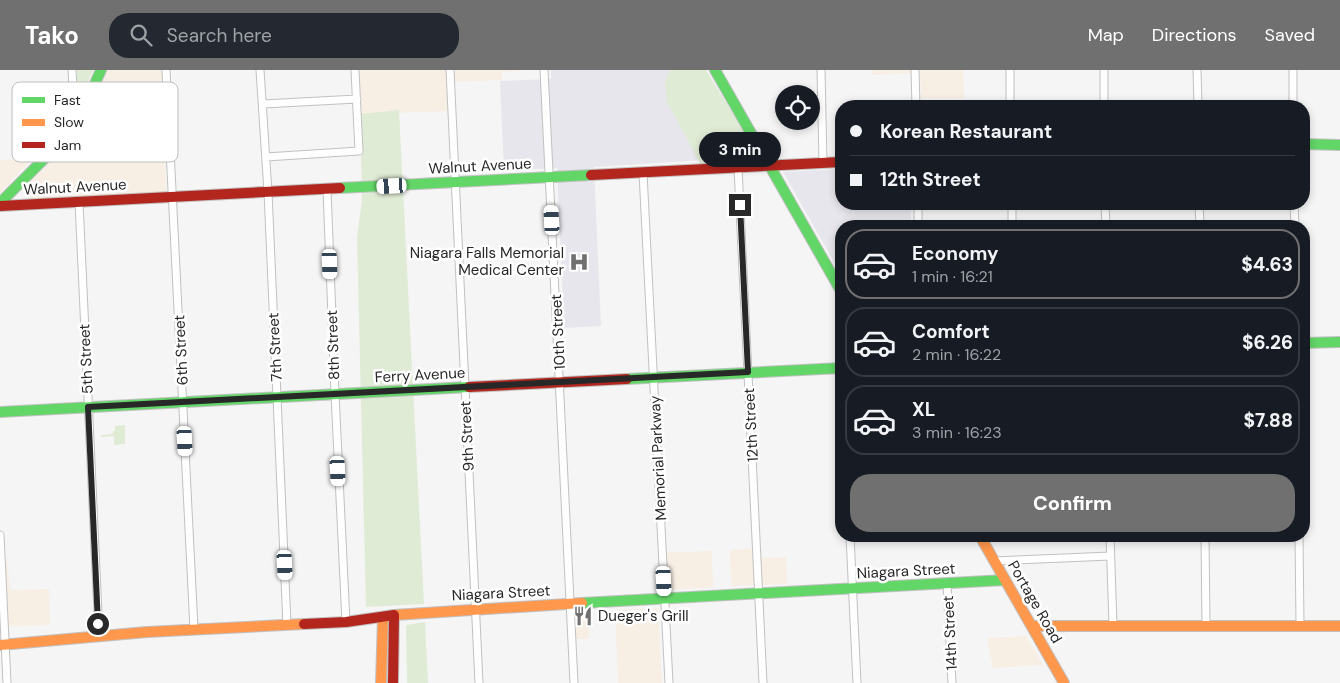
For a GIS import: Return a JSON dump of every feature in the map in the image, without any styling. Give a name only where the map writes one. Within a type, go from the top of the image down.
[{"type":"main road","points":[[96,82],[101,70]]},
{"type":"main road","points":[[715,70],[835,280]]},
{"type":"main road","points":[[1310,144],[1340,145]]},
{"type":"main road","points":[[0,205],[42,162]]},
{"type":"main road","name":"Walnut Avenue","points":[[0,205],[835,162]]},
{"type":"main road","points":[[20,184],[19,195],[28,205]]},
{"type":"main road","points":[[1310,343],[1340,342]]},
{"type":"main road","name":"Ferry Avenue","points":[[0,412],[835,368]]},
{"type":"main road","name":"Portage Road","points":[[983,542],[1064,683]]},
{"type":"main road","name":"Niagara Street","points":[[2,644],[99,635],[346,622],[394,615],[475,609],[1005,580]]},
{"type":"main road","points":[[393,683],[394,615]]},
{"type":"main road","points":[[381,683],[383,617]]},
{"type":"main road","points":[[1032,626],[1340,626]]},
{"type":"street","name":"7th Street","points":[[260,70],[268,192],[287,625]]},
{"type":"street","points":[[266,157],[359,151],[355,70]]},
{"type":"street","name":"9th Street","points":[[450,70],[479,683]]},
{"type":"street","name":"10th Street","points":[[544,70],[574,683]]},
{"type":"street","points":[[821,70],[823,163]]},
{"type":"street","points":[[915,70],[916,100]]},
{"type":"street","points":[[1010,70],[1010,100]]},
{"type":"street","points":[[1104,70],[1104,100]]},
{"type":"street","points":[[1197,70],[1198,100]]},
{"type":"street","points":[[1292,70],[1293,100]]},
{"type":"street","points":[[263,104],[356,99]]},
{"type":"street","name":"6th Street","points":[[172,162],[194,629]]},
{"type":"street","name":"12th Street","points":[[738,168],[763,683]]},
{"type":"street","name":"Memorial Parkway","points":[[643,172],[669,683]]},
{"type":"street","name":"8th Street","points":[[327,189],[346,622]]},
{"type":"street","name":"5th Street","points":[[79,202],[99,635]]},
{"type":"street","points":[[0,535],[2,644],[7,683]]},
{"type":"street","points":[[850,542],[857,683]]},
{"type":"street","points":[[1110,542],[1113,625]]},
{"type":"street","points":[[1205,542],[1206,626]]},
{"type":"street","points":[[1299,542],[1300,625]]},
{"type":"street","points":[[994,561],[1110,556]]},
{"type":"street","name":"14th Street","points":[[947,584],[952,683]]},
{"type":"shaded area","points":[[108,70],[165,70],[166,82],[102,82]]},
{"type":"shaded area","points":[[358,70],[525,70],[502,72],[502,80],[453,82],[454,111],[360,114]]},
{"type":"shaded area","name":"Niagara Falls Memorial Medical Center","points":[[551,70],[705,70],[753,150],[751,157],[594,167],[601,326],[564,328],[557,168],[504,170],[500,81],[551,79]]},
{"type":"shaded area","points":[[871,70],[963,70],[964,98],[921,98],[920,73],[872,75]]},
{"type":"shaded area","points":[[12,159],[12,162],[30,162],[0,193],[0,160]]},
{"type":"shaded area","points":[[51,162],[165,162],[166,193],[31,199],[24,195],[24,188]]},
{"type":"shaded area","points":[[835,169],[835,210],[911,210],[911,220],[835,220],[835,263],[783,172]]},
{"type":"shaded area","points":[[761,548],[762,558],[786,557],[787,584],[731,586],[730,550]]},
{"type":"shaded area","points":[[712,551],[713,587],[659,591],[658,553]]},
{"type":"shaded area","points":[[7,558],[10,590],[49,589],[50,625],[0,627],[0,559]]},
{"type":"shaded area","points":[[658,608],[662,683],[618,683],[615,610]]},
{"type":"shaded area","points":[[579,611],[587,611],[589,639],[576,639],[575,616]]},
{"type":"shaded area","points":[[1026,636],[1043,665],[993,668],[987,638]]},
{"type":"green space","points":[[77,70],[93,70],[88,82],[77,82]]},
{"type":"green space","points":[[670,70],[706,70],[754,148],[750,159],[700,163],[667,102],[665,81]]},
{"type":"green space","points":[[399,110],[424,604],[366,607],[357,237],[362,200],[360,114]]},
{"type":"green space","points":[[125,425],[125,444],[114,445],[114,436],[101,437],[101,435],[113,434],[115,426],[113,426]]},
{"type":"green space","points":[[425,622],[428,683],[407,683],[406,625]]},
{"type":"traffic: fast","points":[[96,82],[101,70]]},
{"type":"traffic: fast","points":[[715,70],[835,280]]},
{"type":"traffic: fast","points":[[1310,144],[1340,145]]},
{"type":"traffic: fast","points":[[0,203],[41,162]]},
{"type":"traffic: fast","points":[[340,188],[591,175]]},
{"type":"traffic: fast","points":[[1310,343],[1340,342]]},
{"type":"traffic: fast","points":[[627,379],[835,368]]},
{"type":"traffic: fast","points":[[0,412],[469,387]]},
{"type":"traffic: fast","points":[[582,603],[1005,580]]},
{"type":"traffic: slow","points":[[983,542],[1064,683]]},
{"type":"traffic: slow","points":[[394,615],[582,603]]},
{"type":"traffic: slow","points":[[381,683],[383,617]]},
{"type":"traffic: slow","points":[[0,645],[147,632],[304,624]]},
{"type":"traffic: slow","points":[[1032,626],[1340,626]]},
{"type":"traffic: jam","points":[[591,175],[835,162]]},
{"type":"traffic: jam","points":[[0,206],[340,188]]},
{"type":"traffic: jam","points":[[469,387],[627,379]]},
{"type":"traffic: jam","points":[[304,624],[346,622],[394,615],[393,683]]},
{"type":"place","name":"Niagara Falls Memorial Medical Center","points":[[579,262]]},
{"type":"place","name":"Dueger's Grill","points":[[583,616]]},
{"type":"route","points":[[98,624],[88,407],[748,372],[740,205]]}]
